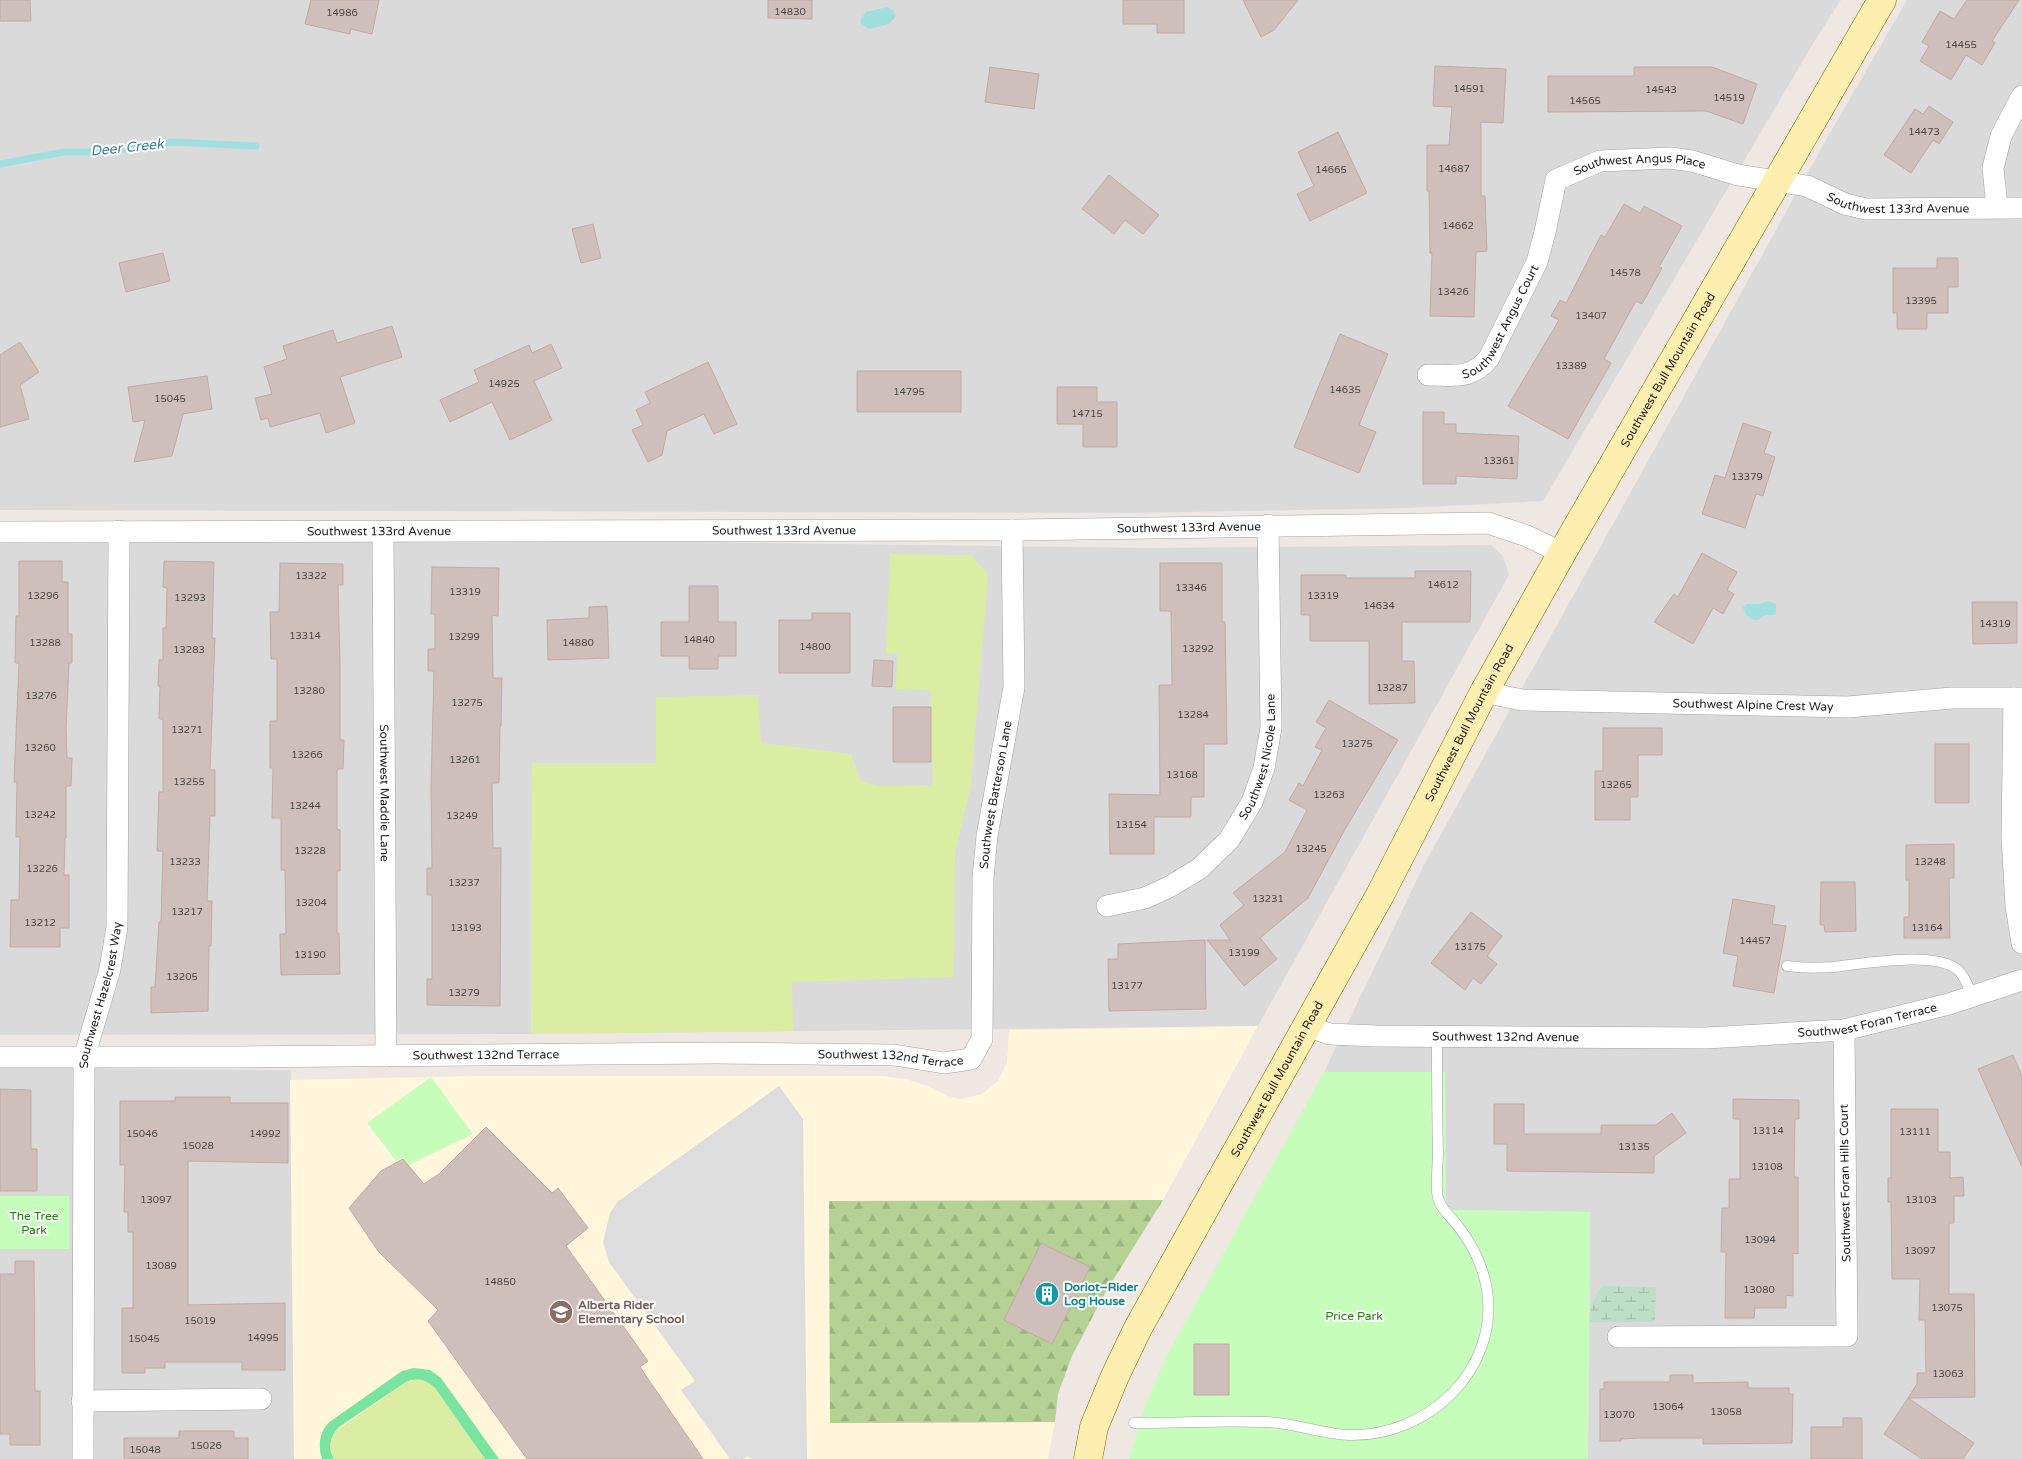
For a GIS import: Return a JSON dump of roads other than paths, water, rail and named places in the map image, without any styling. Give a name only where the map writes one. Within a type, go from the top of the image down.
[{"type":"main road","name":"Southwest Bull Mountain Road","points":[[1088,1459],[1094,1427],[1115,1376],[1138,1328],[1380,895],[1484,692],[1562,553],[1882,0]]},
{"type":"street","points":[[1996,207],[1993,168],[2000,136],[2022,96]]},
{"type":"street","name":"Southwest Angus Place","points":[[1545,232],[1556,180],[1600,161],[1670,158],[1692,161],[1738,175],[1776,182]]},
{"type":"street","name":"Southwest 133rd Avenue","points":[[1776,182],[1807,186],[1845,204],[1866,209],[2022,208]]},
{"type":"street","name":"Southwest Angus Court","points":[[1428,375],[1467,375],[1480,368],[1489,358],[1537,262],[1545,232]]},
{"type":"street","name":"Southwest 133rd Avenue","points":[[0,532],[1012,530],[1488,523],[1527,536],[1562,553]]},
{"type":"street","name":"Southwest Nicole Lane","points":[[1107,906],[1145,898],[1169,887],[1199,869],[1229,840],[1252,802],[1264,768],[1271,728],[1268,525]]},
{"type":"street","name":"Southwest Batterson Lane","points":[[971,1059],[982,1039],[983,878],[986,836],[1014,687],[1012,530]]},
{"type":"street","name":"Southwest Hazelcrest Way","points":[[83,1459],[84,1058],[110,969],[116,928],[119,531]]},
{"type":"street","name":"Southwest Maddie Lane","points":[[383,532],[386,1056]]},
{"type":"street","name":"Southwest Alpine Crest Way","points":[[1484,692],[1522,700],[1848,707],[1952,698],[2018,698]]},
{"type":"street","points":[[2018,698],[2016,906],[2022,943]]},
{"type":"street","name":"Southwest Foran Terrace","points":[[1706,1038],[1844,1030],[1906,1016],[1974,997],[2022,980]]},
{"type":"street","name":"Southwest 132nd Avenue","points":[[1306,1026],[1337,1035],[1706,1038]]},
{"type":"street","name":"Southwest Foran Hills Court","points":[[1618,1337],[1847,1336],[1844,1030]]},
{"type":"street","name":"Southwest 132nd Terrace","points":[[0,1057],[716,1053],[894,1055],[944,1063],[971,1059]]},
{"type":"street","points":[[82,1401],[261,1399]]},
{"type":"lane","points":[[1787,966],[1800,968],[1831,967],[1886,961],[1935,961],[1950,965],[1960,971],[1974,997]]},
{"type":"lane","points":[[1134,1423],[1268,1422],[1348,1435],[1364,1434],[1407,1425],[1444,1403],[1458,1389],[1477,1358],[1483,1341],[1487,1326],[1487,1292],[1484,1276],[1473,1247],[1438,1199],[1437,1036]]},
{"type":"water","points":[[887,7],[893,10],[896,15],[889,23],[869,29],[861,24],[861,18],[866,12]]},
{"type":"water","points":[[1768,601],[1776,604],[1776,614],[1766,615],[1759,620],[1754,620],[1748,616],[1743,607],[1747,604],[1760,604]]},
{"type":"waterway","name":"Deer Creek","points":[[0,164],[64,152],[103,152],[173,142],[256,146]]},
{"type":"place","name":"Doriot–Rider Log House","points":[[1047,1294]]},
{"type":"place","name":"Alberta Rider Elementary School","points":[[561,1312]]},
{"type":"park label","name":"The Tree Park","points":[[34,1223]]},
{"type":"park label","name":"Price Park","points":[[1354,1316]]}]
